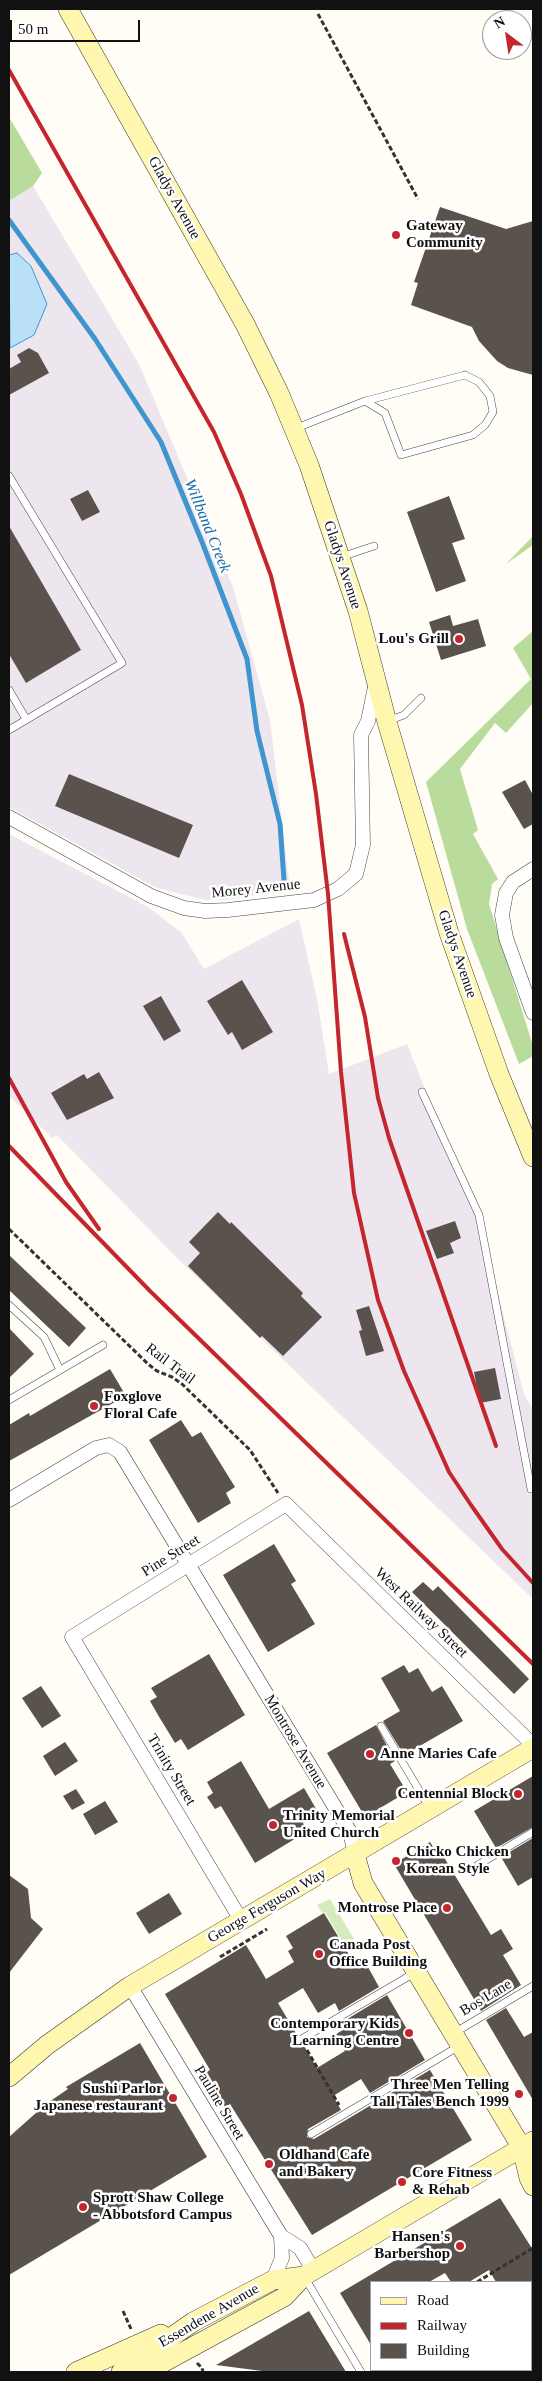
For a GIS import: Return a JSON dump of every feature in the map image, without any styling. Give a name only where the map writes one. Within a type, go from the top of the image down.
[{"type":"main road","name":"Gladys Avenue","points":[[68,9],[245,324],[309,464],[358,611],[387,722],[449,933],[506,1092],[533,1157]]},
{"type":"main road","name":"George Ferguson Way","points":[[9,2077],[47,2045],[130,1986],[431,1810],[533,1747]]},
{"type":"main road","name":"Montrose Avenue","points":[[355,1854],[363,1882],[457,2039],[530,2149],[529,2178],[533,2186]]},
{"type":"main road","name":"Essendene Avenue","points":[[146,2372],[188,2357],[284,2297],[309,2274],[530,2149]]},
{"type":"main road","name":"Essendene Avenue","points":[[121,2372],[193,2322],[273,2280],[309,2274]]},
{"type":"main road","points":[[76,2372],[139,2343],[193,2322]]},
{"type":"main road","points":[[172,2372],[173,2366],[188,2357]]},
{"type":"street","name":"Morey Avenue","points":[[9,817],[151,896],[184,908],[205,911],[228,910],[314,900],[338,889],[356,874],[363,845],[361,735],[368,721],[376,681]]},
{"type":"street","points":[[528,872],[513,882],[506,893],[502,915],[506,938],[533,1013]]},
{"type":"street","name":"Montrose Avenue","points":[[9,1500],[96,1448],[109,1445],[120,1452],[350,1832],[355,1854]]},
{"type":"street","name":"Pine Street","points":[[72,1637],[286,1504]]},
{"type":"street","name":"West Railway Street","points":[[286,1504],[533,1747]]},
{"type":"street","name":"Trinity Street","points":[[72,1637],[241,1920]]},
{"type":"street","name":"Pauline Street","points":[[130,1986],[281,2236],[300,2248],[309,2274]]},
{"type":"street","points":[[273,2280],[282,2258],[281,2236]]},
{"type":"lane","points":[[294,430],[365,400],[465,375],[479,382],[490,396],[493,412],[486,425],[474,435],[401,455],[385,413],[365,400]]},
{"type":"lane","points":[[9,476],[122,663],[9,730]]},
{"type":"lane","points":[[340,557],[374,546]]},
{"type":"lane","points":[[9,690],[26,719]]},
{"type":"lane","points":[[387,722],[404,715],[421,698]]},
{"type":"lane","points":[[422,1092],[479,1215],[531,1490]]},
{"type":"lane","points":[[9,1305],[44,1337],[60,1370]]},
{"type":"lane","points":[[9,1400],[103,1345]]},
{"type":"lane","points":[[381,1726],[431,1810]]},
{"type":"lane","points":[[478,1865],[533,1832]]},
{"type":"lane","points":[[302,2039],[417,1972]]},
{"type":"lane","name":"Bos Lane","points":[[311,2134],[457,2039],[533,1986]]},
{"type":"lane","points":[[309,2274],[361,2372]]},
{"type":"path","points":[[318,14],[418,199]]},
{"type":"path","name":"Rail Trail","points":[[9,1229],[148,1364],[157,1372],[172,1377],[182,1384],[250,1450],[286,1504]]},
{"type":"path","points":[[220,1957],[267,1929]]},
{"type":"path","points":[[302,2039],[307,2051],[344,2114]]},
{"type":"path","points":[[479,2281],[533,2248]]},
{"type":"path","points":[[123,2311],[134,2336]]},
{"type":"path","points":[[188,2357],[201,2365],[203,2372]]},
{"type":"shaded area","points":[[33,186],[139,364],[233,587],[270,720],[290,889],[227,900],[206,900],[172,892],[155,887],[9,807],[9,201]]},
{"type":"shaded area","points":[[9,834],[148,907],[181,932],[204,969],[299,919],[317,999],[329,1074],[407,1044],[482,1232],[524,1394],[533,1410],[533,1599],[181,1262],[57,1135],[52,1138],[9,1096]]},
{"type":"green space","points":[[9,117],[42,173],[33,186],[9,201]]},
{"type":"green space","points":[[533,536],[533,545],[506,564]]},
{"type":"green space","points":[[533,631],[533,703],[506,733],[495,723],[460,769],[478,830],[473,834],[498,879],[492,884],[489,904],[533,1046],[533,1056],[519,1064],[467,929],[426,782],[531,679],[513,648]]},
{"type":"green space","points":[[330,1899],[354,1939],[344,1945],[325,1912],[322,1913],[317,1905]]},
{"type":"water","points":[[17,253],[31,266],[47,304],[34,335],[10,348],[9,255]]},
{"type":"building","points":[[440,207],[506,229],[533,221],[533,375],[508,368],[497,361],[479,341],[472,327],[411,305],[418,283],[414,282]]},
{"type":"building","points":[[29,348],[38,353],[49,373],[9,395],[9,369],[21,362],[17,355]]},
{"type":"building","points":[[88,490],[100,512],[82,521],[70,499]]},
{"type":"building","points":[[449,496],[465,539],[452,543],[466,581],[436,592],[407,512]]},
{"type":"building","points":[[9,526],[81,650],[26,683],[9,654]]},
{"type":"building","name":"Lou's Grill","points":[[450,615],[453,626],[478,619],[486,646],[441,660],[429,622]]},
{"type":"building","points":[[69,774],[193,825],[179,858],[55,806]]},
{"type":"building","points":[[525,780],[533,795],[533,824],[524,829],[502,792]]},
{"type":"building","points":[[242,980],[273,1032],[242,1050],[232,1032],[228,1035],[207,1001]]},
{"type":"building","points":[[161,996],[181,1031],[164,1041],[143,1006]]},
{"type":"building","points":[[99,1072],[114,1098],[67,1120],[51,1093],[84,1074],[87,1079]]},
{"type":"building","points":[[218,1212],[230,1224],[231,1222],[303,1293],[301,1296],[322,1317],[283,1356],[262,1336],[260,1338],[188,1266],[200,1253],[189,1242]]},
{"type":"building","points":[[455,1221],[461,1238],[450,1243],[454,1253],[437,1259],[426,1231]]},
{"type":"building","points":[[9,1255],[86,1328],[69,1347],[9,1290]]},
{"type":"building","points":[[369,1306],[384,1351],[366,1356],[359,1331],[362,1330],[356,1310]]},
{"type":"building","points":[[9,1328],[34,1354],[9,1378]]},
{"type":"building","points":[[495,1368],[501,1399],[480,1403],[474,1372]]},
{"type":"building","points":[[110,1369],[126,1396],[9,1461],[9,1425],[29,1413],[30,1416]]},
{"type":"building","points":[[181,1420],[192,1437],[201,1432],[235,1487],[226,1493],[231,1503],[198,1523],[149,1440]]},
{"type":"building","points":[[274,1544],[296,1581],[291,1584],[315,1624],[268,1652],[223,1575]]},
{"type":"building","points":[[423,1582],[433,1591],[438,1586],[529,1679],[514,1694],[412,1592]]},
{"type":"building","points":[[209,1654],[245,1715],[188,1750],[181,1739],[175,1743],[158,1715],[150,1701],[157,1697],[151,1688]]},
{"type":"building","points":[[404,1665],[409,1673],[418,1668],[432,1692],[442,1686],[463,1721],[404,1755],[383,1721],[400,1711],[381,1678]]},
{"type":"building","points":[[41,1686],[61,1716],[42,1728],[22,1698]]},
{"type":"building","points":[[376,1725],[395,1761],[390,1764],[407,1792],[365,1817],[327,1753]]},
{"type":"building","points":[[65,1742],[78,1761],[55,1776],[43,1756]]},
{"type":"building","points":[[241,1761],[269,1809],[304,1788],[319,1814],[303,1823],[308,1831],[255,1863],[221,1806],[215,1809],[207,1797],[213,1793],[207,1782]]},
{"type":"building","name":"Centennial Block","points":[[533,1776],[533,1827],[496,1848],[474,1811]]},
{"type":"building","points":[[76,1789],[85,1803],[72,1810],[63,1796]]},
{"type":"building","points":[[105,1801],[118,1822],[95,1835],[83,1814]]},
{"type":"building","points":[[533,1838],[533,1877],[518,1886],[501,1857]]},
{"type":"building","points":[[430,1842],[439,1856],[442,1854],[491,1935],[501,1929],[513,1949],[503,1955],[521,1985],[481,2011],[394,1864]]},
{"type":"building","points":[[9,1875],[28,1889],[31,1918],[43,1929],[9,1973]]},
{"type":"building","points":[[169,1893],[182,1914],[149,1934],[136,1913]]},
{"type":"building","points":[[324,1913],[354,1963],[363,1958],[379,1987],[339,2011],[335,2003],[318,2013],[303,1988],[278,2003],[297,2035],[296,2043],[303,2044],[317,2068],[345,2051],[335,2035],[347,2027],[344,2021],[387,1995],[425,2060],[370,2093],[361,2079],[333,2096],[341,2110],[308,2129],[307,2137],[314,2139],[430,2070],[472,2140],[312,2235],[230,2104],[225,2107],[205,2073],[210,2070],[165,1994],[246,1945],[266,1979],[294,1962],[288,1951],[293,1948],[286,1936]]},
{"type":"building","points":[[506,2008],[524,2037],[533,2032],[533,2100],[486,2020]]},
{"type":"building","points":[[140,2043],[207,2157],[9,2275],[9,2137],[46,2104],[68,2089],[66,2087]]},
{"type":"building","points":[[500,2198],[533,2250],[533,2282],[495,2281],[489,2270],[471,2281],[450,2281],[445,2273],[431,2281],[370,2281],[370,2343],[340,2293]]},
{"type":"building","points":[[309,2311],[346,2372],[270,2372],[216,2365]]},
{"type":"waterway","name":"Willband Creek","points":[[9,220],[95,339],[161,442],[247,659],[257,731],[280,824],[284,880]]},
{"type":"railway","points":[[9,70],[214,432],[241,494],[271,576],[302,705],[316,794],[328,894],[341,1072],[354,1193],[378,1300],[404,1371],[449,1472],[502,1549],[533,1583]]},
{"type":"railway","points":[[344,934],[365,1017],[378,1098],[389,1138],[496,1446]]},
{"type":"railway","points":[[9,1078],[66,1182],[99,1229]]},
{"type":"railway","points":[[9,1146],[150,1291],[533,1664]]},
{"type":"place","name":"Gateway Community","points":[[396,235]]},
{"type":"place","name":"Lou's Grill","points":[[459,639]]},
{"type":"place","name":"Foxglove Floral Cafe","points":[[94,1406]]},
{"type":"place","name":"Anne Maries Cafe","points":[[370,1754]]},
{"type":"place","name":"Centennial Block","points":[[518,1794]]},
{"type":"place","name":"Trinity Memorial United Church","points":[[273,1825]]},
{"type":"place","name":"Chicko Chicken Korean Style","points":[[396,1861]]},
{"type":"place","name":"Montrose Place","points":[[447,1908]]},
{"type":"place","name":"Canada Post Office Building","points":[[319,1954]]},
{"type":"place","name":"Contemporary Kids Learning Centre","points":[[409,2033]]},
{"type":"place","name":"Three Men Telling Tall Tales Bench 1999","points":[[519,2094]]},
{"type":"place","name":"Sushi Parlor Japanese restaurant","points":[[173,2098]]},
{"type":"place","name":"Oldhand Cafe and Bakery","points":[[269,2164]]},
{"type":"place","name":"Core Fitness & Rehab","points":[[402,2182]]},
{"type":"place","name":"Sprott Shaw College - Abbotsford Campus","points":[[83,2207]]},
{"type":"place","name":"Hansen's Barbershop","points":[[460,2246]]}]
